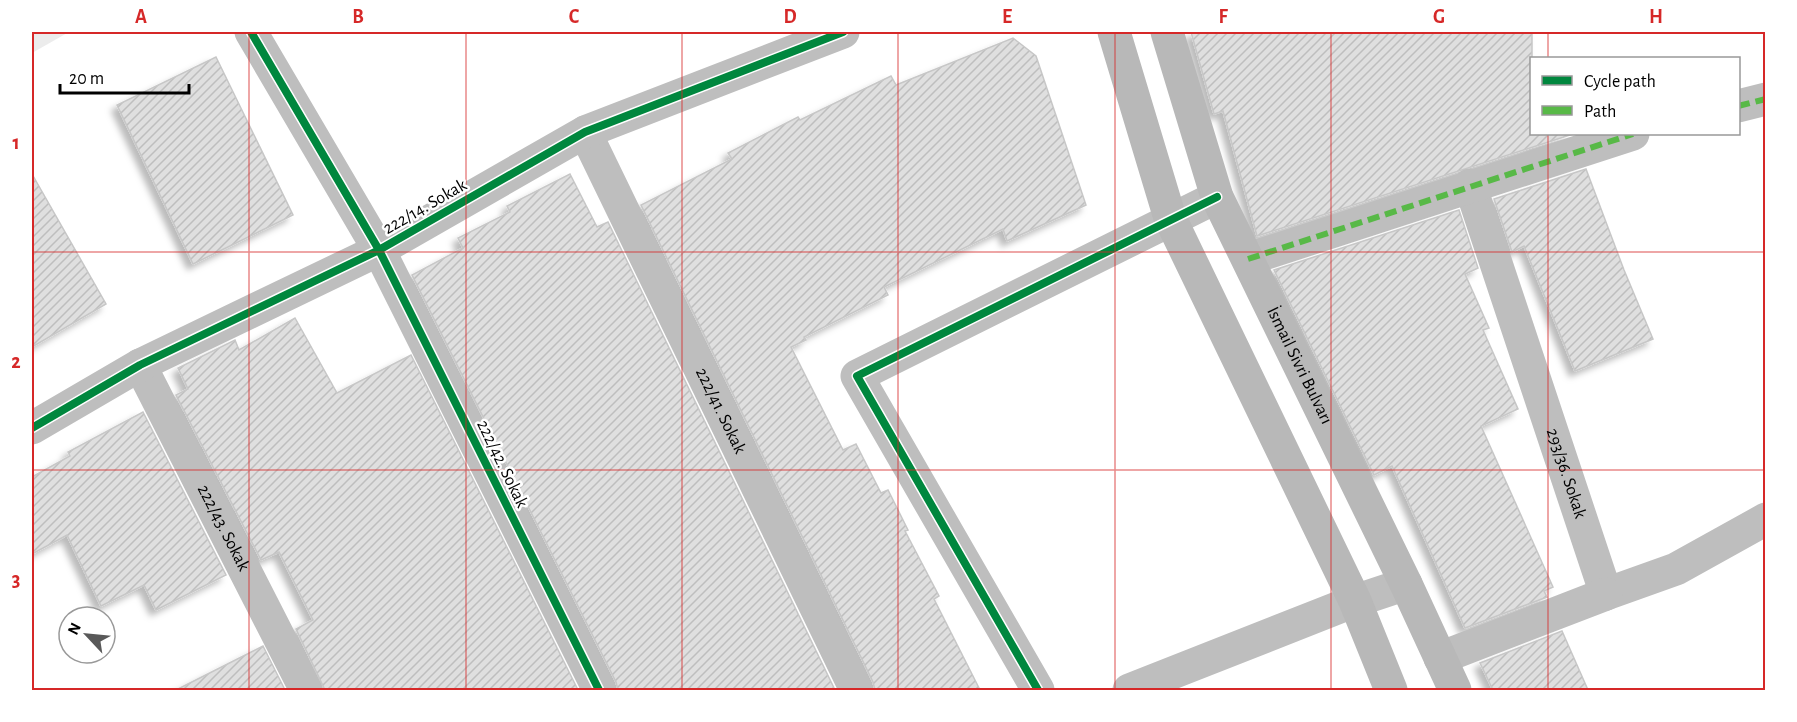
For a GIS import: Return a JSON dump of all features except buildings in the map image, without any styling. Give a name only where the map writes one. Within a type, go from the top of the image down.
[{"type":"main road","points":[[1114,32],[1170,218],[1355,601],[1391,690]]},
{"type":"main road","name":"İsmail Sivri Bulvarı","points":[[1167,32],[1217,196],[1406,584],[1455,690]]},
{"type":"street","name":"222/42. Sokak","points":[[251,32],[379,250],[599,690]]},
{"type":"street","name":"222/14. Sokak","points":[[32,428],[140,365],[379,250],[585,132],[843,32]]},
{"type":"street","points":[[1740,106],[1766,99]]},
{"type":"street","name":"222/41. Sokak","points":[[585,132],[856,690]]},
{"type":"street","points":[[1248,259],[1470,185],[1630,135]]},
{"type":"street","name":"293/36. Sokak","points":[[1470,185],[1606,594]]},
{"type":"street","points":[[1038,690],[857,376],[1217,196]]},
{"type":"street","name":"222/43. Sokak","points":[[140,365],[306,690]]},
{"type":"street","points":[[1440,658],[1676,568],[1766,519]]},
{"type":"street","points":[[1129,690],[1355,601],[1406,584]]},
{"type":"shaded area","points":[[32,32],[69,32],[32,53]]},
{"type":"marked path","points":[[1740,106],[1766,99]]},
{"type":"marked path","points":[[1248,259],[1630,135]]},
{"type":"cycle path","points":[[251,32],[379,250],[599,690]]},
{"type":"cycle path","points":[[32,428],[140,365],[379,250],[585,132],[843,32]]},
{"type":"cycle path","points":[[1038,690],[857,376],[1217,197]]}]
